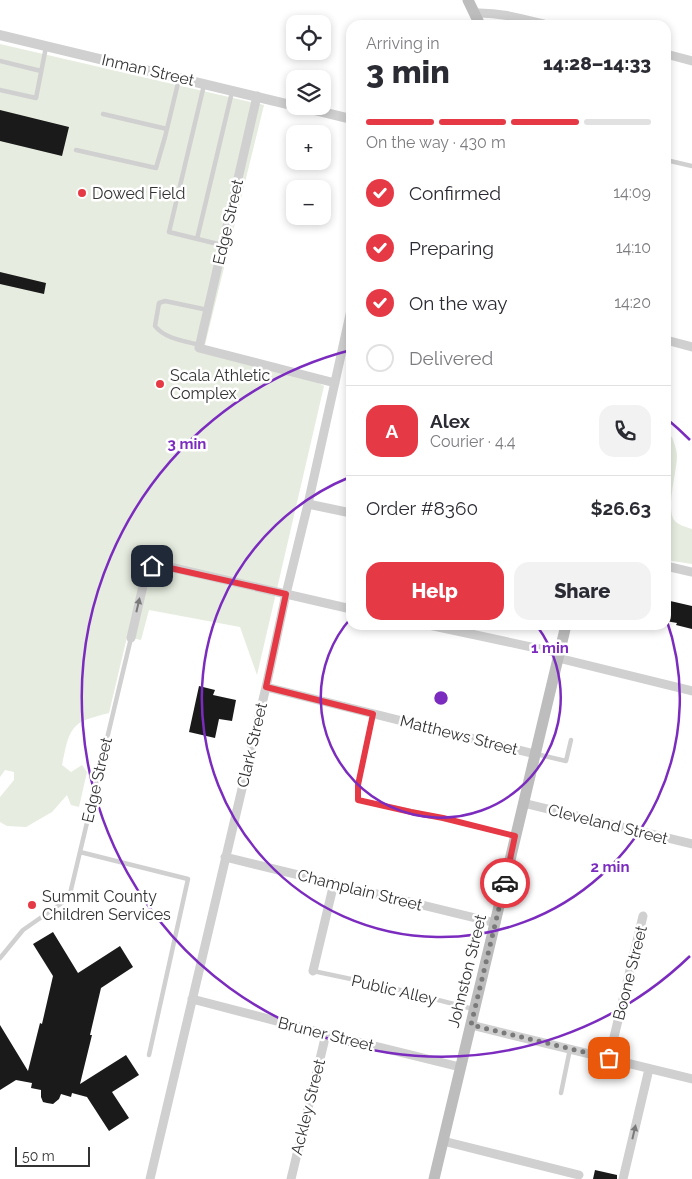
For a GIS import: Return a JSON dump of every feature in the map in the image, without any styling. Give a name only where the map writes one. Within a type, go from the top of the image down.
[{"type":"main road","points":[[468,0],[478,20]]},
{"type":"main road","name":"Johnston Street","points":[[434,1179],[565,630]]},
{"type":"street","points":[[474,13],[489,12],[527,20]]},
{"type":"street","name":"Inman Street","points":[[0,35],[286,103]]},
{"type":"street","points":[[671,55],[692,61]]},
{"type":"street","name":"Edge Street","points":[[200,347],[257,96]]},
{"type":"street","name":"Inman Street","points":[[331,114],[346,118]]},
{"type":"street","name":"Clark Street","points":[[150,1179],[266,687],[346,332]]},
{"type":"street","points":[[671,341],[692,346]]},
{"type":"street","points":[[200,347],[335,382]]},
{"type":"street","points":[[308,504],[346,512]]},
{"type":"street","name":"Edge Street","points":[[130,638],[146,572],[152,566],[161,566],[286,594]]},
{"type":"street","points":[[671,567],[692,572]]},
{"type":"street","points":[[286,594],[346,608]]},
{"type":"street","points":[[451,630],[559,655],[692,691]]},
{"type":"street","name":"Matthews Street","points":[[266,687],[535,754]]},
{"type":"street","name":"Cleveland Street","points":[[523,803],[692,844]]},
{"type":"street","name":"Champlain Street","points":[[225,857],[496,923]]},
{"type":"street","points":[[313,971],[334,883]]},
{"type":"street","name":"Boone Street","points":[[609,1058],[643,916]]},
{"type":"street","name":"Bruner Street","points":[[192,999],[460,1067]]},
{"type":"street","points":[[471,1025],[692,1079]]},
{"type":"street","name":"Ackley Street","points":[[291,1179],[326,1034]]},
{"type":"street","points":[[623,1179],[649,1069]]},
{"type":"street","points":[[443,1141],[579,1175]]},
{"type":"lane","points":[[0,90],[36,98],[46,46]]},
{"type":"lane","points":[[0,61],[41,71]]},
{"type":"lane","points":[[76,150],[156,168],[179,78]]},
{"type":"lane","points":[[204,84],[169,232],[222,245]]},
{"type":"lane","points":[[197,239],[232,90]]},
{"type":"lane","points":[[104,114],[167,129]]},
{"type":"lane","points":[[671,161],[692,166]]},
{"type":"lane","points":[[200,347],[160,332],[155,326],[159,303],[165,301],[208,310]]},
{"type":"lane","name":"Edge Street","points":[[0,958],[23,930],[68,898],[130,638]]},
{"type":"lane","points":[[373,714],[358,785],[358,800],[515,836]]},
{"type":"lane","points":[[535,754],[566,761],[571,740]]},
{"type":"lane","points":[[80,852],[188,879],[148,1055]]},
{"type":"lane","name":"Public Alley","points":[[313,971],[384,986],[475,1009]]},
{"type":"lane","points":[[561,1094],[570,1049]]},
{"type":"shaded area","name":"Scala Athletic Complex","points":[[0,44],[264,105],[203,353],[317,382],[324,386],[257,675],[240,627],[149,610],[141,640],[127,637],[109,713],[79,723],[68,739],[62,765],[71,772],[82,765],[87,772],[79,807],[71,805],[67,795],[52,812],[26,827],[7,826],[0,822],[0,797],[14,780],[14,772],[5,770],[0,777]]},
{"type":"shaded area","points":[[671,437],[677,454],[671,498]]},
{"type":"shaded area","points":[[671,507],[674,520],[682,526],[692,529],[692,564],[671,561]]},
{"type":"building","points":[[0,110],[69,127],[62,156],[0,141]]},
{"type":"building","points":[[0,272],[46,283],[44,294],[0,284]]},
{"type":"building","points":[[671,601],[692,606],[692,629],[676,625],[677,623],[671,622]]},
{"type":"building","points":[[199,686],[215,690],[213,695],[236,700],[232,721],[219,719],[215,738],[189,732]]},
{"type":"building","points":[[53,932],[78,973],[120,946],[133,967],[101,988],[80,1084],[126,1055],[139,1075],[112,1092],[129,1118],[109,1131],[87,1097],[72,1093],[71,1097],[61,1094],[59,1099],[53,1104],[47,1103],[43,1102],[41,1090],[31,1088],[32,1083],[16,1080],[0,1090],[0,1025],[28,1071],[40,1023],[42,1024],[53,976],[33,944]]},
{"type":"building","points":[[595,1170],[617,1175],[617,1179],[593,1179]]},
{"type":"way so far","points":[[505,883],[471,1025],[609,1058]]},
{"type":"place","name":"Dowed Field","points":[[82,193]]},
{"type":"place","name":"Scala Athletic Complex","points":[[160,384]]},
{"type":"place","name":"Summit County Children Services","points":[[32,905]]},
{"type":"route","points":[[152,566],[161,566],[286,594],[266,687],[373,714],[358,785],[358,800],[515,836],[505,883]]}]
